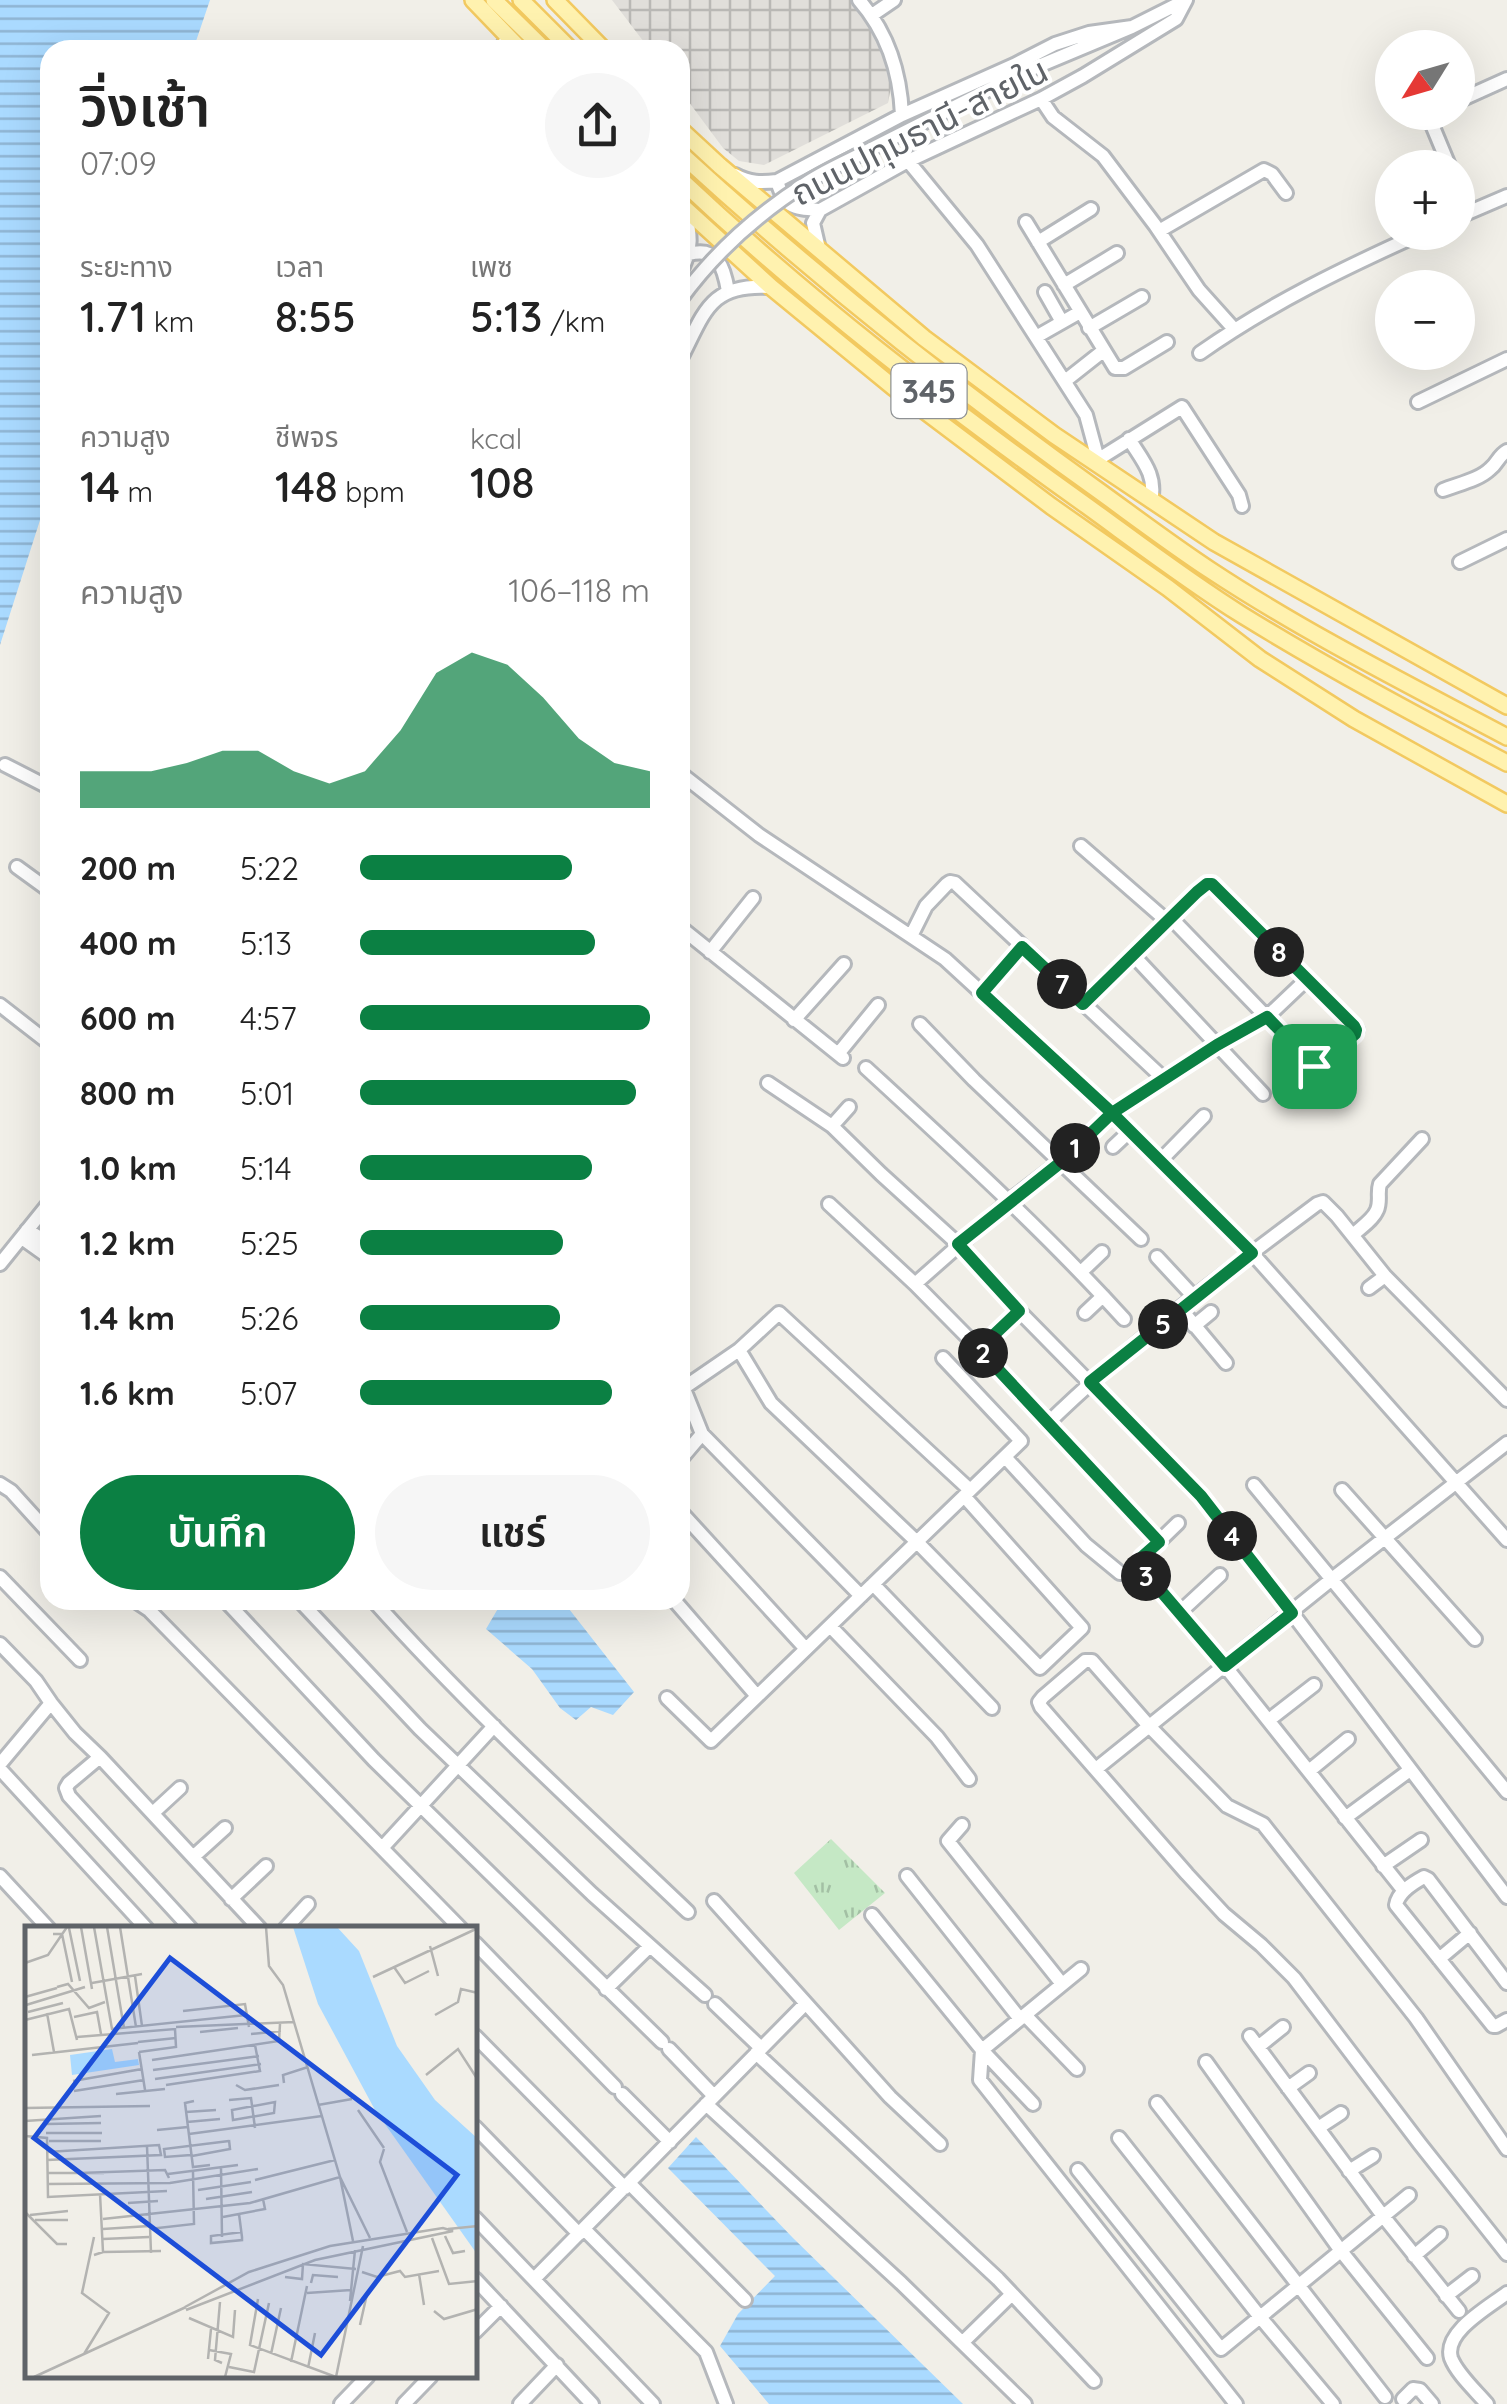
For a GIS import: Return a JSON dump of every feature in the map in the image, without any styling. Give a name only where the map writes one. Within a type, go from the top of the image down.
[{"type":"main road","points":[[473,0],[502,40]]},
{"type":"main road","points":[[494,0],[535,40]]},
{"type":"main road","points":[[522,0],[561,40]]},
{"type":"main road","points":[[555,0],[594,40]]},
{"type":"main road","points":[[690,143],[924,338],[1094,462],[1226,549],[1507,706]]},
{"type":"main road","name":"345","points":[[690,145],[806,265],[1054,459],[1208,569],[1315,633],[1507,737]]},
{"type":"main road","name":"345","points":[[690,187],[902,370],[1194,582],[1315,659],[1507,763]]},
{"type":"main road","points":[[690,213],[893,387],[1050,506],[1305,690],[1507,804]]},
{"type":"main road","points":[[1025,413],[1054,459]]},
{"type":"main road","points":[[1050,506],[1085,505]]},
{"type":"street","points":[[859,0],[889,45],[897,68],[902,115]]},
{"type":"street","points":[[872,16],[894,0]]},
{"type":"street","name":"ถนนปทุมธานี-สายใน","points":[[690,288],[730,242],[808,182],[1022,73],[1186,0]]},
{"type":"street","name":"ถนนปทุมธานี-สายใน","points":[[819,250],[813,224],[820,210],[908,161],[1041,99],[1176,19],[1186,0]]},
{"type":"street","points":[[720,166],[745,180],[777,180],[902,115],[1055,44],[1089,33],[1132,27]]},
{"type":"street","points":[[1475,91],[1507,79]]},
{"type":"street","points":[[1041,99],[1053,117],[1103,156],[1199,290],[1234,329]]},
{"type":"street","points":[[908,161],[976,245],[1086,414],[1096,452],[1094,462]]},
{"type":"street","points":[[1160,231],[1264,170],[1272,174],[1286,193]]},
{"type":"street","points":[[777,180],[782,198],[789,205],[820,210]]},
{"type":"street","points":[[1475,210],[1507,196]]},
{"type":"street","points":[[1038,242],[1091,209]]},
{"type":"street","points":[[1026,222],[1114,368],[1124,368],[1166,342]]},
{"type":"street","points":[[690,234],[690,254],[706,253],[719,261],[728,291]]},
{"type":"street","points":[[1200,353],[1326,276],[1384,250]]},
{"type":"street","points":[[1064,285],[1117,254]]},
{"type":"street","points":[[690,340],[703,315],[728,291],[771,286]]},
{"type":"street","points":[[1044,292],[1062,322]]},
{"type":"street","points":[[1090,328],[1142,297]]},
{"type":"street","points":[[1036,337],[1080,312]]},
{"type":"street","points":[[1065,381],[1104,351]]},
{"type":"street","points":[[1418,402],[1507,360]]},
{"type":"street","points":[[1094,462],[1182,406],[1239,495],[1242,506]]},
{"type":"street","points":[[1129,438],[1149,471],[1154,486],[1151,501]]},
{"type":"street","points":[[1443,490],[1484,474],[1507,451]]},
{"type":"street","points":[[1460,562],[1507,539]]},
{"type":"street","points":[[5,765],[40,783]]},
{"type":"street","points":[[690,781],[759,835],[945,959],[1112,1113],[1252,1253],[1507,1540]]},
{"type":"street","points":[[1081,846],[1170,921],[1314,1066],[1320,1065],[1356,1030],[1212,884],[1207,884],[1170,921],[1083,1004]]},
{"type":"street","points":[[18,866],[40,883]]},
{"type":"street","points":[[912,936],[926,906],[950,882],[1164,1079]]},
{"type":"street","points":[[710,952],[753,898]]},
{"type":"street","points":[[690,935],[840,1056],[878,1005]]},
{"type":"street","points":[[982,993],[1022,947]]},
{"type":"street","points":[[1133,955],[1263,1094]]},
{"type":"street","points":[[794,1020],[844,964]]},
{"type":"street","points":[[916,1284],[958,1244],[1060,1163],[1112,1113],[1267,1017],[1306,980]]},
{"type":"street","points":[[0,1005],[40,1036]]},
{"type":"street","points":[[920,1024],[1141,1239]]},
{"type":"street","points":[[866,1068],[1081,1272],[1124,1319]]},
{"type":"street","points":[[768,1083],[832,1126],[958,1244],[1201,1496],[1507,1897]]},
{"type":"street","points":[[832,1126],[849,1108]]},
{"type":"street","points":[[1160,1161],[1204,1116]]},
{"type":"street","points":[[1113,1148],[1130,1131]]},
{"type":"street","points":[[1353,1235],[1375,1214],[1380,1184],[1422,1139]]},
{"type":"street","points":[[1048,1423],[1090,1382],[1180,1309],[1323,1202],[1386,1276],[1507,1400]]},
{"type":"street","points":[[830,1204],[916,1284],[1159,1542]]},
{"type":"street","points":[[0,1264],[40,1215]]},
{"type":"street","points":[[25,1234],[40,1240]]},
{"type":"street","points":[[25,1234],[40,1248]]},
{"type":"street","points":[[1081,1272],[1102,1252]]},
{"type":"street","points":[[1157,1257],[1195,1298]]},
{"type":"street","points":[[1369,1288],[1386,1276]]},
{"type":"street","points":[[1085,1313],[1103,1296]]},
{"type":"street","points":[[1180,1309],[1226,1363]]},
{"type":"street","points":[[979,1349],[1019,1311]]},
{"type":"street","points":[[1194,1326],[1211,1312]]},
{"type":"street","points":[[690,1380],[739,1350],[779,1313],[967,1493],[1082,1628],[1040,1668],[916,1542],[770,1403],[739,1350]]},
{"type":"street","points":[[666,1698],[711,1741],[1021,1441],[943,1358]]},
{"type":"street","points":[[690,1405],[702,1434],[861,1596]]},
{"type":"street","points":[[690,1448],[702,1434]]},
{"type":"street","points":[[1096,1769],[1507,1444]]},
{"type":"street","points":[[1004,1456],[1086,1546],[1120,1573]]},
{"type":"street","points":[[0,1484],[40,1523]]},
{"type":"street","points":[[1254,1485],[1507,1792]]},
{"type":"street","points":[[1342,1490],[1475,1639]]},
{"type":"street","points":[[690,1522],[806,1648]]},
{"type":"street","points":[[1178,1523],[1142,1557],[1140,1564],[1148,1578],[1225,1666],[1404,1891]]},
{"type":"street","points":[[1179,1614],[1220,1575]]},
{"type":"street","points":[[0,1577],[80,1660]]},
{"type":"street","points":[[873,1584],[992,1708]]},
{"type":"street","points":[[149,1610],[458,1926]]},
{"type":"street","points":[[234,1610],[374,1760],[665,2045],[710,2100],[1025,2404]]},
{"type":"street","points":[[309,1610],[458,1766],[592,1894],[710,1999],[1012,2294],[1094,2380]]},
{"type":"street","points":[[381,1610],[434,1667],[688,1912]]},
{"type":"street","points":[[683,1610],[757,1696]]},
{"type":"street","points":[[830,1626],[937,1737],[969,1779]]},
{"type":"street","points":[[0,1644],[36,1681],[46,1708],[63,1728],[76,1733],[154,1812],[257,1926]]},
{"type":"street","points":[[1507,2149],[1416,2018],[1263,1824],[1227,1806],[1092,1661],[1085,1661],[1039,1702],[1224,1914],[1294,1978],[1507,2254]]},
{"type":"street","points":[[1269,1720],[1314,1685]]},
{"type":"street","points":[[46,1708],[0,1766],[145,1926]]},
{"type":"street","points":[[382,1848],[494,1726]]},
{"type":"street","points":[[1308,1771],[1348,1739]]},
{"type":"street","points":[[100,1757],[69,1784],[66,1792],[189,1926]]},
{"type":"street","points":[[1346,1818],[1410,1770]]},
{"type":"street","points":[[154,1812],[180,1788]]},
{"type":"street","points":[[962,1825],[948,1841],[1062,1984]]},
{"type":"street","points":[[193,1857],[225,1828]]},
{"type":"street","points":[[1384,1866],[1421,1840]]},
{"type":"street","points":[[231,1898],[266,1866]]},
{"type":"street","points":[[0,1876],[46,1926]]},
{"type":"street","points":[[907,1876],[1023,2017],[1077,2069]]},
{"type":"street","points":[[1507,1984],[1428,1879],[1424,1877],[1398,1896],[1396,1905],[1492,2026],[1507,2020]]},
{"type":"street","points":[[714,1901],[890,2097],[940,2144]]},
{"type":"street","points":[[288,1926],[308,1904]]},
{"type":"street","points":[[872,1915],[982,2050],[1033,2104]]},
{"type":"street","points":[[1439,1959],[1470,1933]]},
{"type":"street","points":[[606,1989],[650,1946]]},
{"type":"street","points":[[478,1947],[670,2142]]},
{"type":"street","points":[[1080,1969],[982,2050],[980,2080],[1236,2404]]},
{"type":"street","points":[[534,2278],[806,2004]]},
{"type":"street","points":[[1283,2027],[1254,2042],[1382,2216],[1459,2311]]},
{"type":"street","points":[[478,2039],[745,2300]]},
{"type":"street","points":[[1206,2062],[1340,2251],[1427,2358]]},
{"type":"street","points":[[1288,2088],[1309,2073]]},
{"type":"street","points":[[1157,2103],[1299,2285],[1383,2401],[1395,2395],[1404,2401],[1414,2390],[1420,2390],[1432,2404]]},
{"type":"street","points":[[1318,2128],[1342,2112]]},
{"type":"street","points":[[478,2130],[706,2352],[726,2404]]},
{"type":"street","points":[[1119,2138],[1333,2404]]},
{"type":"street","points":[[1350,2171],[1373,2156]]},
{"type":"street","points":[[1078,2170],[1221,2349],[1410,2194]]},
{"type":"street","points":[[478,2221],[652,2404]]},
{"type":"street","points":[[1414,2256],[1440,2234]]},
{"type":"street","points":[[1446,2296],[1472,2276]]},
{"type":"street","points":[[478,2282],[592,2404]]},
{"type":"street","points":[[1486,2404],[1452,2362],[1450,2344],[1456,2333],[1507,2293]]},
{"type":"street","points":[[963,2342],[1012,2294]]},
{"type":"street","points":[[478,2329],[500,2306]]},
{"type":"street","points":[[520,2404],[557,2365]]},
{"type":"street","points":[[341,2404],[365,2379]]},
{"type":"street","points":[[404,2404],[428,2379]]},
{"type":"shaded area","points":[[612,0],[853,0],[865,13],[894,70],[888,103],[764,165],[739,161],[723,148],[690,103],[690,40],[642,40]]},
{"type":"green space","points":[[831,1839],[885,1893],[839,1930],[794,1873]]},
{"type":"water","points":[[0,0],[210,0],[196,40],[40,40],[40,520],[0,645]]},
{"type":"water","points":[[497,1610],[570,1610],[634,1692],[613,1715],[591,1707],[576,1720],[560,1708],[532,1669],[486,1629]]},
{"type":"water","points":[[696,2137],[963,2404],[769,2404],[720,2346],[738,2314],[775,2276],[668,2168]]},
{"type":"route","points":[[1314,1066],[1267,1017],[1112,1113],[1060,1163],[958,1244],[1019,1311],[979,1349],[1159,1542],[1142,1557],[1143,1570],[1225,1666],[1292,1613],[1201,1496],[1090,1382],[1252,1253],[1112,1113],[982,993],[1022,947],[1083,1004],[1197,892],[1212,884],[1354,1026],[1355,1034],[1314,1066]]}]
